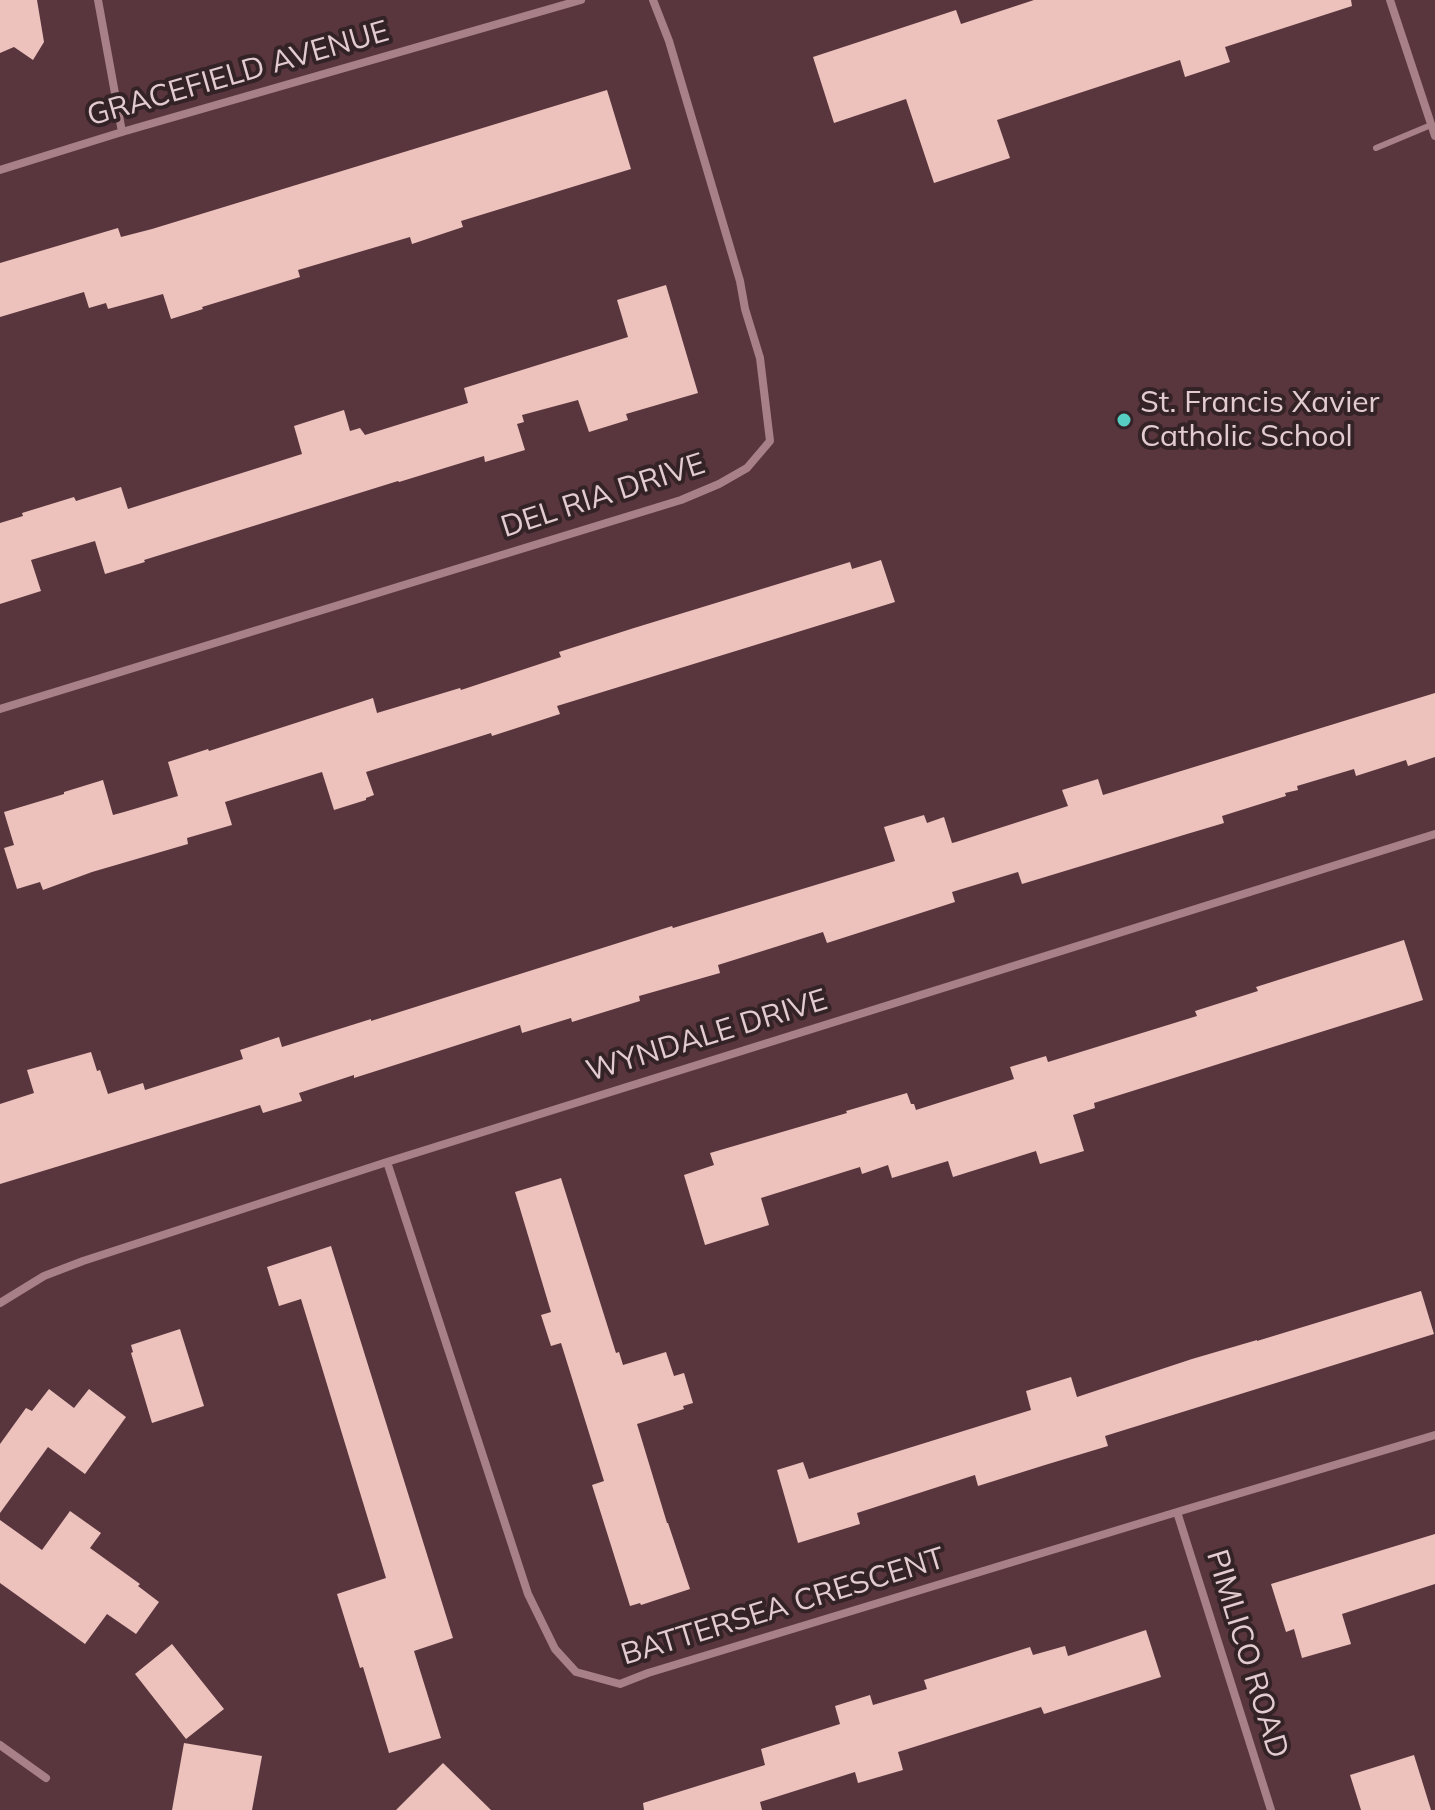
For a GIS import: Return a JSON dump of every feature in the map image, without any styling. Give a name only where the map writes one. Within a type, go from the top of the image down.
[{"type":"street","points":[[98,0],[122,132]]},
{"type":"street","name":"GRACEFIELD AVENUE","points":[[0,170],[581,0]]},
{"type":"street","name":"DEL RIA DRIVE","points":[[0,709],[681,500],[747,468],[770,441],[760,358],[669,41],[653,0]]},
{"type":"street","points":[[1390,0],[1435,136]]},
{"type":"street","name":"WYNDALE DRIVE","points":[[0,1303],[44,1276],[83,1261],[387,1162],[1435,834]]},
{"type":"street","name":"BATTERSEA CRESCENT","points":[[387,1162],[528,1594],[555,1649],[576,1672],[620,1684],[1435,1435]]},
{"type":"street","name":"PIMLICO ROAD","points":[[1177,1512],[1271,1810]]},
{"type":"street","points":[[0,1745],[46,1778]]},
{"type":"lane","points":[[1376,148],[1431,125]]},
{"type":"building","points":[[0,0],[37,0],[44,42],[33,60],[14,47],[0,53]]},
{"type":"building","points":[[1034,0],[1351,0],[1352,6],[1225,47],[1230,62],[1185,77],[1180,60],[997,120],[1010,158],[934,183],[906,99],[834,123],[813,57],[956,10],[961,24]]},
{"type":"building","points":[[607,90],[631,169],[461,221],[463,227],[412,244],[410,237],[298,270],[300,277],[171,319],[163,294],[108,309],[106,303],[89,308],[84,292],[0,317],[0,263],[118,228],[121,237],[152,229]]},
{"type":"building","points":[[666,285],[698,393],[626,414],[628,420],[589,432],[578,400],[522,415],[524,422],[517,424],[525,450],[485,462],[484,456],[398,481],[105,574],[95,541],[31,560],[41,591],[0,604],[0,523],[74,497],[76,501],[121,487],[128,509],[302,454],[294,426],[344,410],[350,431],[360,428],[365,435],[468,403],[464,388],[628,337],[617,300]]},
{"type":"building","points":[[881,560],[895,602],[557,706],[560,714],[366,772],[374,795],[366,800],[334,810],[322,772],[225,802],[232,825],[187,838],[188,844],[43,890],[40,882],[17,889],[4,848],[14,845],[4,812],[103,780],[113,815],[124,812],[178,796],[168,762],[373,698],[377,713],[461,690],[561,657],[559,652],[634,628],[850,562],[852,569]]},
{"type":"building","points":[[1435,693],[1435,757],[1408,766],[1406,760],[1356,776],[1354,769],[1297,786],[1298,790],[1285,793],[1286,796],[1222,816],[1224,823],[1022,884],[1018,872],[952,892],[955,902],[827,943],[823,932],[718,965],[720,973],[639,996],[640,1001],[572,1022],[571,1018],[522,1033],[520,1025],[299,1093],[302,1101],[263,1113],[260,1105],[0,1184],[0,1104],[34,1093],[27,1070],[91,1052],[108,1094],[143,1083],[145,1090],[243,1059],[240,1050],[279,1037],[282,1047],[672,926],[895,861],[884,827],[924,815],[927,823],[944,817],[952,843],[1068,806],[1062,790],[1098,779],[1103,795]]},
{"type":"building","points":[[1404,940],[1423,1000],[1094,1103],[1095,1108],[1073,1115],[1084,1151],[1040,1164],[1036,1151],[953,1177],[948,1161],[892,1178],[888,1165],[862,1174],[860,1167],[761,1198],[769,1225],[705,1245],[684,1175],[714,1165],[710,1153],[907,1093],[916,1110],[1014,1079],[1010,1067],[1046,1056],[1048,1062],[1197,1016],[1195,1011],[1258,991],[1256,987]]},
{"type":"building","points":[[561,1178],[616,1353],[619,1352],[623,1365],[666,1352],[674,1376],[684,1373],[693,1403],[683,1406],[684,1409],[637,1424],[690,1589],[641,1605],[630,1606],[592,1485],[604,1481],[561,1343],[551,1346],[541,1315],[551,1312],[515,1192]]},
{"type":"building","points":[[331,1246],[453,1638],[414,1651],[441,1738],[389,1753],[337,1594],[386,1578],[301,1299],[279,1306],[267,1267]]},
{"type":"building","points":[[1421,1291],[1434,1334],[1105,1436],[1108,1446],[978,1486],[975,1475],[857,1513],[860,1524],[798,1543],[777,1470],[803,1462],[809,1479],[1031,1410],[1026,1391],[1071,1377],[1077,1397],[1192,1359]]},
{"type":"building","points":[[180,1329],[204,1406],[152,1423],[131,1345]]},
{"type":"building","points":[[49,1389],[74,1408],[89,1389],[126,1417],[85,1474],[48,1447],[0,1513],[0,1444],[26,1408],[32,1411]]},
{"type":"building","points":[[70,1511],[101,1533],[90,1548],[140,1584],[138,1586],[159,1602],[136,1634],[107,1614],[85,1644],[0,1583],[0,1520],[42,1550]]},
{"type":"building","points":[[1435,1534],[1435,1584],[1342,1614],[1351,1644],[1302,1658],[1294,1629],[1286,1632],[1271,1584]]},
{"type":"building","points":[[1146,1630],[1161,1677],[1044,1714],[1041,1707],[898,1752],[903,1770],[858,1783],[855,1772],[760,1802],[762,1810],[644,1810],[643,1803],[765,1765],[761,1749],[840,1724],[835,1706],[870,1695],[873,1705],[927,1689],[924,1680],[1030,1647],[1033,1655],[1065,1646],[1068,1656]]},
{"type":"building","points":[[172,1644],[224,1709],[186,1739],[135,1674]]},
{"type":"building","points":[[184,1743],[262,1756],[252,1810],[172,1810]]},
{"type":"building","points":[[1414,1755],[1431,1810],[1361,1810],[1350,1775]]},
{"type":"building","points":[[443,1763],[491,1810],[396,1810]]},
{"type":"place","name":"St. Francis Xavier Catholic School","points":[[1124,420]]}]
